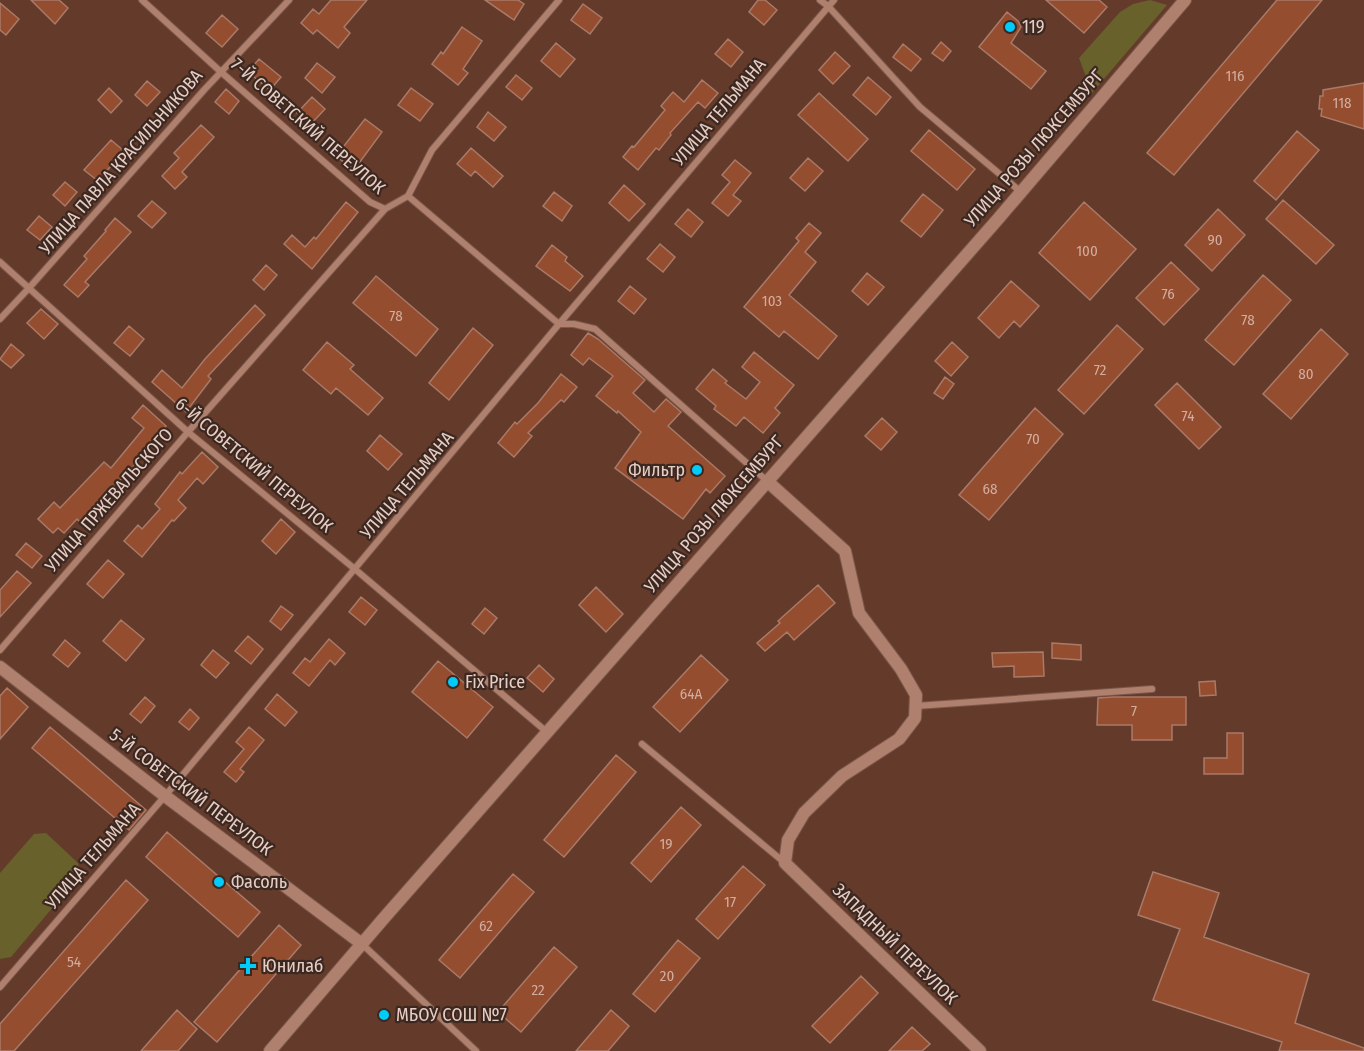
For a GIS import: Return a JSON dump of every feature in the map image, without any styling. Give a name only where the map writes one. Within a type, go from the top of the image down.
[{"type":"main road","name":"УЛИЦА РОЗЫ ЛЮКСЕМБУРГ","points":[[270,1051],[1021,192],[1185,0]]},
{"type":"main road","points":[[767,481],[845,551],[859,613],[901,669],[916,695],[915,718],[899,739],[842,776],[804,813],[788,840],[785,863]]},
{"type":"main road","name":"5-Й СОВЕТСКИЙ ПЕРЕУЛОК","points":[[0,667],[165,796],[362,944]]},
{"type":"main road","name":"ЗАПАДНЫЙ ПЕРЕУЛОК","points":[[785,863],[980,1051]]},
{"type":"street","name":"7-Й СОВЕТСКИЙ ПЕРЕУЛОК","points":[[142,0],[370,202],[385,209],[408,196],[559,324]]},
{"type":"street","name":"УЛИЦА ПАВЛА КРАСИЛЬНИКОВА","points":[[0,319],[221,72],[289,0]]},
{"type":"street","points":[[408,196],[432,150],[559,0]]},
{"type":"street","points":[[820,0],[920,108],[1021,192]]},
{"type":"street","name":"УЛИЦА ТЕЛЬМАНА","points":[[0,987],[356,570],[559,324],[834,0]]},
{"type":"street","name":"УЛИЦА ПРЖЕВАЛЬСКОГО","points":[[0,650],[385,209]]},
{"type":"street","name":"6-Й СОВЕТСКИЙ ПЕРЕУЛОК","points":[[0,262],[188,432],[356,570],[548,733]]},
{"type":"street","points":[[559,324],[574,324],[595,329],[767,481]]},
{"type":"street","points":[[916,706],[1152,689]]},
{"type":"street","points":[[642,744],[785,863]]},
{"type":"street","points":[[362,944],[476,1051]]},
{"type":"shaded area","points":[[1150,0],[1167,5],[1092,93],[1079,58],[1120,12],[1133,4]]},
{"type":"shaded area","points":[[46,833],[78,863],[80,875],[11,957],[0,959],[0,873],[34,834]]},
{"type":"building","points":[[31,0],[59,0],[68,8],[55,24]]},
{"type":"building","points":[[331,0],[367,0],[344,27],[350,33],[338,48],[317,30],[313,34],[301,23],[313,9],[319,14]]},
{"type":"building","points":[[485,0],[518,0],[524,4],[514,20]]},
{"type":"building","points":[[758,0],[765,0],[777,10],[764,25],[749,12]]},
{"type":"building","points":[[1046,0],[1099,0],[1107,7],[1084,33]]},
{"type":"building","points":[[1277,0],[1322,0],[1174,175],[1147,153]]},
{"type":"building","points":[[0,3],[19,19],[6,35],[0,30]]},
{"type":"building","points":[[583,4],[602,18],[590,34],[571,20]]},
{"type":"building","points":[[1007,12],[1018,21],[1021,27],[1011,43],[1046,71],[1031,89],[979,47]]},
{"type":"building","points":[[222,15],[238,29],[222,47],[206,33]]},
{"type":"building","points":[[462,27],[482,41],[463,69],[468,73],[458,85],[432,64],[441,52],[443,54]]},
{"type":"building","points":[[728,39],[743,52],[731,67],[715,54]]},
{"type":"building","points":[[941,42],[951,51],[943,61],[932,53]]},
{"type":"building","points":[[556,43],[575,59],[560,77],[541,61]]},
{"type":"building","points":[[903,44],[921,59],[911,71],[893,57]]},
{"type":"building","points":[[835,52],[850,66],[833,84],[819,70]]},
{"type":"building","points":[[259,59],[281,77],[270,90],[248,72]]},
{"type":"building","points":[[317,63],[335,77],[322,93],[305,78]]},
{"type":"building","points":[[516,75],[532,88],[522,100],[506,87]]},
{"type":"building","points":[[868,77],[891,97],[876,115],[853,95]]},
{"type":"building","points":[[702,80],[718,93],[705,108],[698,102],[670,133],[671,135],[659,150],[656,148],[638,170],[623,157],[665,110],[661,106],[673,92],[684,102]]},
{"type":"building","points":[[147,81],[160,92],[147,106],[135,95]]},
{"type":"building","points":[[1364,83],[1364,129],[1321,116],[1320,96],[1323,96],[1323,90]]},
{"type":"building","points":[[109,88],[122,101],[111,113],[98,100]]},
{"type":"building","points":[[411,88],[433,104],[420,121],[398,105]]},
{"type":"building","points":[[226,89],[239,101],[229,114],[215,102]]},
{"type":"building","points":[[819,93],[868,139],[848,161],[798,115]]},
{"type":"building","points":[[312,97],[325,109],[310,125],[297,113]]},
{"type":"building","points":[[488,112],[506,127],[494,141],[477,127]]},
{"type":"building","points":[[365,119],[382,132],[354,170],[336,156]]},
{"type":"building","points":[[201,125],[214,137],[182,172],[187,177],[175,189],[162,176],[179,158],[174,153]]},
{"type":"building","points":[[929,130],[975,169],[957,190],[911,151]]},
{"type":"building","points":[[1297,131],[1319,150],[1276,200],[1254,181]]},
{"type":"building","points":[[111,140],[124,151],[98,181],[84,170]]},
{"type":"building","points":[[471,148],[503,176],[493,187],[475,171],[471,176],[457,164]]},
{"type":"building","points":[[808,158],[823,171],[805,191],[790,178]]},
{"type":"building","points":[[735,160],[751,173],[733,195],[741,201],[728,216],[712,203],[730,182],[722,175]]},
{"type":"building","points":[[65,182],[77,192],[65,206],[53,195]]},
{"type":"building","points":[[624,185],[645,204],[629,221],[609,203]]},
{"type":"building","points":[[554,192],[572,206],[562,221],[543,206]]},
{"type":"building","points":[[923,194],[943,210],[921,237],[901,221]]},
{"type":"building","points":[[1283,200],[1334,245],[1316,264],[1266,219]]},
{"type":"building","points":[[152,201],[166,213],[152,228],[138,216]]},
{"type":"building","points":[[346,202],[358,212],[312,269],[284,244],[292,235],[305,247],[314,237],[316,239]]},
{"type":"building","points":[[1084,202],[1136,249],[1090,300],[1039,253]]},
{"type":"building","points":[[688,209],[703,222],[691,237],[675,224]]},
{"type":"building","points":[[1218,209],[1245,235],[1212,271],[1185,245]]},
{"type":"building","points":[[39,216],[52,227],[40,240],[27,230]]},
{"type":"building","points":[[115,218],[131,232],[85,282],[89,285],[78,297],[64,285],[87,259],[84,256]]},
{"type":"building","points":[[809,223],[821,233],[805,252],[816,262],[789,295],[837,336],[818,359],[784,331],[779,337],[744,307],[799,241],[796,238]]},
{"type":"building","points":[[660,244],[675,257],[663,272],[647,259]]},
{"type":"building","points":[[552,245],[567,257],[565,261],[583,276],[570,291],[536,266]]},
{"type":"building","points":[[1171,262],[1199,289],[1164,325],[1136,298]]},
{"type":"building","points":[[266,265],[277,275],[264,290],[253,280]]},
{"type":"building","points":[[867,273],[884,287],[868,305],[852,291]]},
{"type":"building","points":[[1263,275],[1291,300],[1234,365],[1205,340]]},
{"type":"building","points":[[376,276],[438,329],[416,356],[353,303]]},
{"type":"building","points":[[1011,281],[1039,306],[1020,327],[1014,321],[999,338],[978,318]]},
{"type":"building","points":[[630,286],[646,299],[634,314],[618,301]]},
{"type":"building","points":[[255,305],[265,315],[208,376],[211,379],[186,412],[152,382],[162,370],[182,388],[205,359]]},
{"type":"building","points":[[41,309],[58,324],[44,339],[27,323]]},
{"type":"building","points":[[1117,325],[1143,349],[1084,414],[1058,390]]},
{"type":"building","points":[[129,326],[144,339],[130,356],[114,343]]},
{"type":"building","points":[[473,328],[493,345],[449,400],[429,383]]},
{"type":"building","points":[[1321,329],[1348,354],[1291,419],[1263,394]]},
{"type":"building","points":[[588,333],[645,380],[633,393],[654,412],[666,399],[681,412],[668,426],[725,476],[710,493],[706,489],[683,519],[615,468],[641,432],[618,411],[617,413],[596,396],[613,376],[589,358],[583,365],[571,355]]},
{"type":"building","points":[[327,342],[354,365],[350,369],[383,398],[368,415],[336,388],[331,394],[303,370]]},
{"type":"building","points":[[952,342],[968,357],[951,376],[935,361]]},
{"type":"building","points":[[11,344],[24,355],[11,368],[0,359]]},
{"type":"building","points":[[754,352],[794,385],[775,408],[780,413],[763,433],[744,417],[736,426],[714,409],[716,406],[696,389],[713,369],[727,381],[725,383],[746,399],[760,382],[742,367]]},
{"type":"building","points":[[561,374],[577,387],[564,402],[561,400],[528,433],[532,436],[514,457],[498,443],[515,422],[517,424],[538,403]]},
{"type":"building","points":[[945,377],[954,384],[943,399],[934,393]]},
{"type":"building","points":[[1177,383],[1221,427],[1199,449],[1155,405]]},
{"type":"building","points":[[143,405],[166,426],[133,467],[80,522],[77,519],[64,533],[58,528],[53,533],[38,519],[54,502],[60,508],[104,462],[111,468],[144,428],[132,418]]},
{"type":"building","points":[[1035,408],[1063,434],[989,520],[959,495]]},
{"type":"building","points":[[882,418],[897,432],[881,450],[865,436]]},
{"type":"building","points":[[380,435],[402,454],[388,470],[367,451]]},
{"type":"building","points":[[202,452],[218,467],[203,484],[197,478],[178,500],[186,508],[174,521],[172,520],[142,557],[124,541],[138,525],[142,529],[160,509],[155,504],[180,472],[182,474]]},
{"type":"building","points":[[281,519],[295,532],[276,554],[262,541]]},
{"type":"building","points":[[26,543],[42,556],[32,568],[16,555]]},
{"type":"building","points":[[108,560],[124,574],[103,598],[87,584]]},
{"type":"building","points":[[17,571],[31,583],[0,617],[0,590]]},
{"type":"building","points":[[818,585],[835,603],[794,640],[787,632],[765,651],[757,643]]},
{"type":"building","points":[[596,587],[623,614],[606,632],[579,605]]},
{"type":"building","points":[[361,597],[377,610],[365,625],[349,612]]},
{"type":"building","points":[[281,606],[293,615],[281,630],[270,621]]},
{"type":"building","points":[[485,608],[497,618],[484,634],[472,624]]},
{"type":"building","points":[[121,620],[144,639],[126,661],[103,641]]},
{"type":"building","points":[[248,636],[263,649],[251,664],[235,651]]},
{"type":"building","points":[[329,639],[345,653],[335,665],[330,660],[309,686],[293,673],[305,658],[310,662]]},
{"type":"building","points":[[65,640],[80,653],[68,667],[53,655]]},
{"type":"building","points":[[1052,643],[1081,645],[1081,660],[1052,658]]},
{"type":"building","points":[[213,650],[229,663],[216,678],[201,665]]},
{"type":"building","points":[[1043,652],[1044,676],[1014,677],[1014,666],[993,667],[992,653]]},
{"type":"building","points":[[701,655],[728,680],[680,732],[653,707]]},
{"type":"building","points":[[438,661],[493,707],[467,738],[412,692]]},
{"type":"building","points":[[539,665],[554,679],[543,692],[527,678]]},
{"type":"building","points":[[1215,681],[1216,695],[1200,696],[1199,682]]},
{"type":"building","points":[[7,688],[28,707],[0,739],[0,696]]},
{"type":"building","points":[[277,694],[297,712],[285,726],[265,709]]},
{"type":"building","points":[[145,697],[155,706],[141,723],[130,714]]},
{"type":"building","points":[[1186,697],[1186,725],[1172,725],[1172,740],[1132,740],[1132,725],[1097,725],[1098,698]]},
{"type":"building","points":[[190,709],[199,718],[189,730],[179,722]]},
{"type":"building","points":[[50,727],[146,810],[129,830],[32,748]]},
{"type":"building","points":[[249,727],[264,740],[240,769],[244,772],[236,782],[224,772],[244,749],[236,742]]},
{"type":"building","points":[[1227,733],[1243,733],[1243,774],[1204,774],[1204,758],[1227,758]]},
{"type":"building","points":[[616,755],[636,772],[564,857],[544,840]]},
{"type":"building","points":[[681,807],[701,825],[651,882],[631,863]]},
{"type":"building","points":[[167,832],[260,912],[238,937],[146,857]]},
{"type":"building","points":[[743,866],[765,885],[718,939],[696,919]]},
{"type":"building","points":[[1153,872],[1219,893],[1204,937],[1309,974],[1295,1023],[1364,1048],[1364,1051],[1279,1051],[1282,1042],[1153,1000],[1180,929],[1138,915]]},
{"type":"building","points":[[513,874],[534,892],[460,978],[439,960]]},
{"type":"building","points":[[126,880],[148,900],[14,1051],[0,1051],[0,1024]]},
{"type":"building","points":[[279,925],[301,945],[217,1042],[194,1022]]},
{"type":"building","points":[[678,940],[700,958],[655,1012],[633,994]]},
{"type":"building","points":[[554,947],[577,967],[521,1032],[498,1012]]},
{"type":"building","points":[[861,976],[878,993],[830,1043],[812,1026]]},
{"type":"building","points":[[177,1010],[197,1029],[178,1051],[141,1051]]},
{"type":"building","points":[[611,1010],[629,1026],[608,1051],[576,1051]]},
{"type":"building","points":[[912,1027],[930,1044],[922,1051],[889,1051]]},
{"type":"place","name":"119","points":[[1010,27]]},
{"type":"place","name":"Фильтр","points":[[697,470]]},
{"type":"place","name":"Fix Price","points":[[453,682]]},
{"type":"place","name":"Фасоль","points":[[219,882]]},
{"type":"place","name":"Юнилаб","points":[[248,966]]},
{"type":"place","name":"МБОУ СОШ №7","points":[[384,1015]]}]
